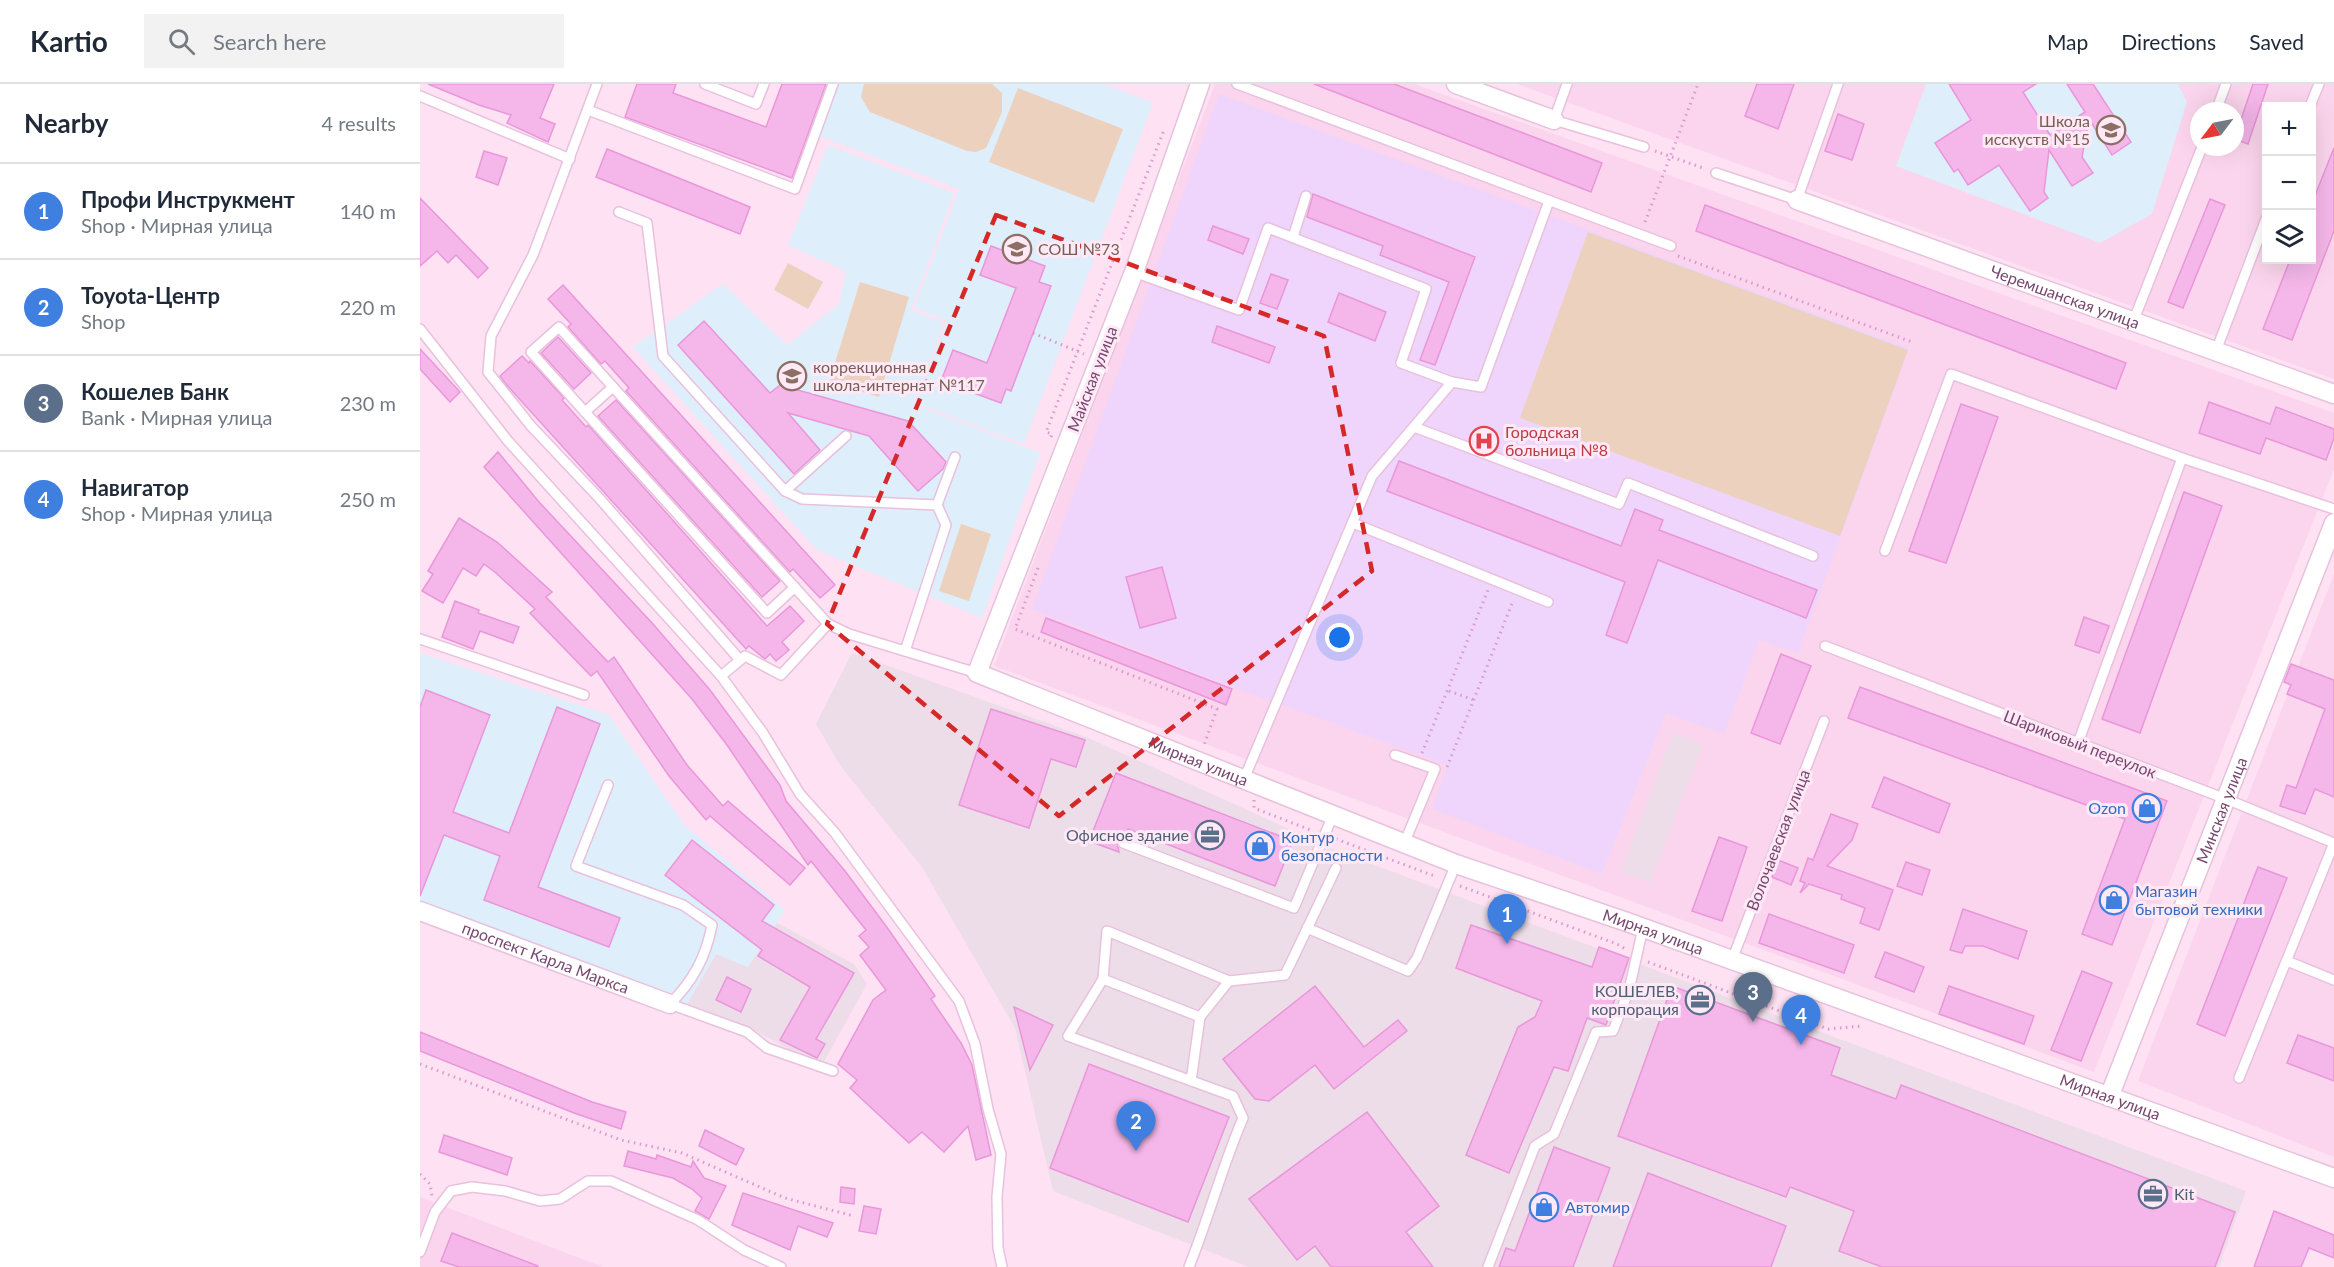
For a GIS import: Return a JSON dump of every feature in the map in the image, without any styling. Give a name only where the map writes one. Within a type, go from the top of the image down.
[{"type":"street","name":"Майская улица","points":[[977,673],[1134,272],[1200,84]]},
{"type":"street","points":[[1456,84],[1554,120]]},
{"type":"street","name":"Черемшанская улица","points":[[1797,200],[2334,394]]},
{"type":"street","name":"Минская улица","points":[[2109,1097],[2334,523]]},
{"type":"street","name":"Мирная улица","points":[[977,673],[1456,864],[1643,928],[2334,1178]]},
{"type":"street","name":"проспект Карла Маркса","points":[[420,911],[670,1004]]},
{"type":"lane","points":[[586,84],[597,86],[533,255],[491,336],[488,372],[531,426],[600,499],[740,660]]},
{"type":"lane","points":[[705,84],[756,104],[764,84]]},
{"type":"lane","points":[[588,110],[795,189],[833,84]]},
{"type":"lane","points":[[1237,84],[1671,246]]},
{"type":"lane","points":[[1567,84],[1554,120],[1644,147]]},
{"type":"lane","points":[[1716,173],[1797,200],[1838,84]]},
{"type":"lane","points":[[2219,102],[2226,84]]},
{"type":"lane","points":[[2312,102],[2319,84]]},
{"type":"lane","points":[[420,96],[570,159]]},
{"type":"lane","points":[[2133,322],[2198,156]]},
{"type":"lane","points":[[1293,237],[1306,196]]},
{"type":"lane","points":[[1134,272],[1239,310],[1268,228],[1426,289],[1401,363],[1452,382],[1481,387],[1549,201]]},
{"type":"lane","points":[[619,212],[647,223],[663,356],[785,491],[802,499],[937,505]]},
{"type":"lane","points":[[2216,351],[2262,230]]},
{"type":"lane","points":[[795,588],[767,613],[531,352],[559,327],[828,624],[849,634],[977,673]]},
{"type":"lane","points":[[420,329],[508,441],[721,676],[763,733],[800,794],[835,833],[959,1001],[975,1044],[988,1109],[1001,1154],[998,1238],[1002,1267]]},
{"type":"lane","points":[[1885,550],[1951,374],[2182,458],[2334,509]]},
{"type":"lane","points":[[1244,779],[1372,476],[1452,382]]},
{"type":"lane","points":[[585,412],[613,387]]},
{"type":"lane","points":[[1414,427],[1619,504],[1628,483],[1813,556]]},
{"type":"lane","points":[[785,491],[846,436]]},
{"type":"lane","points":[[905,651],[946,525],[937,505],[955,457]]},
{"type":"lane","points":[[2078,743],[2182,458]]},
{"type":"lane","points":[[1353,523],[1548,602]]},
{"type":"lane","points":[[721,676],[744,656],[781,675],[828,624]]},
{"type":"lane","points":[[420,639],[584,695]]},
{"type":"lane","name":"Шариковый переулок","points":[[1825,646],[2226,799],[2334,843],[2240,1078]]},
{"type":"lane","name":"Волочаевская улица","points":[[1732,960],[1824,721]]},
{"type":"lane","points":[[1395,755],[1435,770],[1404,844]]},
{"type":"lane","points":[[608,785],[576,866],[684,905],[712,925],[707,950],[687,987],[670,1004],[747,1032],[767,1048],[833,1071]]},
{"type":"lane","points":[[1123,843],[1294,908],[1333,815]]},
{"type":"lane","points":[[1307,928],[1408,971],[1418,958],[1456,864]]},
{"type":"lane","points":[[1189,1267],[1211,1212],[1222,1167],[1243,1118],[1233,1096],[1068,1036],[1103,979],[1107,931],[1229,981],[1285,975],[1336,868]]},
{"type":"lane","points":[[1488,1267],[1535,1146],[1554,1134],[1596,1032],[1613,1031],[1629,990],[1643,928]]},
{"type":"lane","points":[[2287,961],[2334,980]]},
{"type":"lane","points":[[1103,979],[1200,1017]]},
{"type":"lane","points":[[1191,1081],[1200,1017],[1229,981]]},
{"type":"lane","points":[[420,1252],[435,1212],[451,1191],[472,1187],[505,1191],[540,1201],[561,1199],[588,1181],[611,1181],[698,1220],[744,1250],[781,1267]]},
{"type":"path","points":[[1640,235],[1698,84]]},
{"type":"path","points":[[1050,440],[1052,434],[1046,432],[1164,129]]},
{"type":"path","points":[[1644,147],[1716,173]]},
{"type":"path","points":[[1678,256],[1912,342]]},
{"type":"path","points":[[1033,333],[1100,361]]},
{"type":"path","points":[[1040,564],[1015,629],[1217,709],[1198,761]]},
{"type":"path","points":[[1418,764],[1491,580]]},
{"type":"path","points":[[1435,770],[1445,773],[1517,590]]},
{"type":"path","points":[[1449,690],[1474,700]]},
{"type":"path","points":[[420,1064],[621,1140],[682,1153],[785,1198],[854,1216]]},
{"type":"path","points":[[420,1174],[430,1184],[435,1212]]},
{"type":"highlighted area","points":[[996,215],[1324,336],[1372,571],[1059,816],[827,624]]},
{"type":"shaded area","name":"СОШ №73","points":[[837,84],[1104,84],[1153,103],[1024,444],[916,403],[947,321],[914,308],[959,189],[817,135]]},
{"type":"shaded area","points":[[864,84],[992,84],[1002,93],[1002,112],[986,148],[976,152],[967,151],[870,112],[861,97]]},
{"type":"shaded area","points":[[1215,84],[1414,84],[2334,413],[2334,469],[2094,1072],[994,666]]},
{"type":"shaded area","points":[[1517,84],[2334,84],[2334,379]]},
{"type":"shaded area","points":[[1926,84],[2178,84],[2187,102],[2152,214],[2100,243],[1896,166]]},
{"type":"shaded area","points":[[1018,88],[1123,129],[1094,203],[989,162]]},
{"type":"shaded area","name":"Городская больница №8","points":[[1219,94],[1909,348],[1798,654],[1759,640],[1724,734],[1666,713],[1602,874],[1432,809],[1448,765],[1238,689],[1032,609]]},
{"type":"shaded area","name":"коррекционная школа-интернат №117","points":[[828,145],[954,193],[911,310],[944,323],[914,404],[1040,453],[982,618],[817,550],[633,347],[723,284],[787,345],[839,304],[846,271],[788,245]]},
{"type":"shaded area","points":[[1588,232],[1908,350],[1840,536],[1520,418]]},
{"type":"shaded area","points":[[788,263],[823,282],[808,309],[774,290]]},
{"type":"shaded area","points":[[860,282],[909,297],[879,397],[829,382]]},
{"type":"shaded area","points":[[961,524],[991,534],[969,601],[939,591]]},
{"type":"shaded area","points":[[2334,574],[2334,1157],[2138,1081]]},
{"type":"shaded area","points":[[420,653],[609,715],[684,825],[785,910],[748,967],[716,954],[687,1004],[420,903]]},
{"type":"shaded area","points":[[852,653],[1086,737],[1342,853],[2246,1191],[2219,1267],[1249,1267],[1053,1191],[1015,1028],[922,867],[842,768],[816,724]]},
{"type":"shaded area","points":[[1673,733],[1703,744],[1650,883],[1621,871]]},
{"type":"shaded area","points":[[777,923],[854,964],[867,984],[821,1067],[747,1026],[687,1004],[716,954],[748,967]]},
{"type":"shaded area","points":[[420,1197],[603,1267],[420,1267]]},
{"type":"building","points":[[428,84],[554,84],[540,118],[555,124],[548,142],[507,123],[511,115],[479,105]]},
{"type":"building","points":[[637,84],[676,84],[673,93],[766,127],[782,84],[826,84],[792,178],[625,117]]},
{"type":"building","points":[[1314,84],[1394,84],[1602,163],[1591,192]]},
{"type":"building","points":[[1757,84],[1794,84],[1778,129],[1745,116]]},
{"type":"building","points":[[1949,84],[2036,84],[2023,92],[2050,135],[2085,112],[2067,84],[2093,84],[2131,142],[2112,155],[2089,119],[2082,157],[2093,173],[2072,186],[2049,150],[2044,192],[2048,198],[2030,211],[1999,165],[1968,185],[1958,169],[1954,172],[1935,143],[1971,120]]},
{"type":"building","points":[[2253,84],[2268,84],[2248,144],[2244,142],[2244,110]]},
{"type":"building","points":[[1838,114],[1864,124],[1852,160],[1825,151]]},
{"type":"building","points":[[2334,148],[2334,231],[2292,340],[2263,329],[2288,264],[2316,264],[2316,193]]},
{"type":"building","points":[[607,149],[750,207],[740,234],[596,177]]},
{"type":"building","points":[[484,151],[507,158],[498,185],[476,177]]},
{"type":"building","points":[[1313,194],[1475,257],[1435,365],[1420,360],[1449,282],[1380,255],[1383,246],[1307,217]]},
{"type":"building","points":[[420,198],[488,268],[478,278],[456,255],[448,263],[437,251],[420,266]]},
{"type":"building","points":[[2210,199],[2225,205],[2183,308],[2168,302]]},
{"type":"building","points":[[1705,205],[2126,363],[2116,389],[1696,231]]},
{"type":"building","points":[[1213,226],[1249,239],[1243,254],[1208,240]]},
{"type":"building","points":[[991,246],[1045,266],[1039,282],[1051,286],[1011,391],[1006,389],[1001,403],[941,381],[953,350],[987,363],[1016,288],[980,275]]},
{"type":"building","points":[[1271,274],[1288,280],[1277,309],[1260,303]]},
{"type":"building","points":[[563,285],[835,585],[820,598],[793,569],[790,572],[626,391],[629,388],[605,361],[601,364],[568,327],[571,324],[548,299]]},
{"type":"building","points":[[1339,293],[1386,312],[1375,341],[1328,322]]},
{"type":"building","points":[[704,321],[770,393],[780,385],[908,421],[946,462],[943,469],[918,491],[869,436],[788,413],[820,450],[794,474],[678,345]]},
{"type":"building","points":[[1217,326],[1275,347],[1269,363],[1212,342]]},
{"type":"building","points":[[558,337],[591,373],[574,389],[541,353]]},
{"type":"building","points":[[420,349],[460,392],[450,402],[420,369]]},
{"type":"building","points":[[522,356],[529,363],[530,361],[564,398],[562,400],[586,427],[588,425],[767,626],[790,606],[804,621],[782,642],[789,650],[776,661],[770,654],[765,659],[749,646],[746,649],[505,383],[500,376]]},
{"type":"building","points":[[616,400],[780,581],[762,597],[598,416]]},
{"type":"building","points":[[2209,402],[2270,424],[2276,407],[2334,429],[2334,438],[2326,460],[2266,438],[2260,454],[2199,433]]},
{"type":"building","points":[[1961,404],[1998,417],[1946,563],[1909,551]]},
{"type":"building","points":[[498,452],[539,502],[653,624],[710,690],[780,785],[786,801],[845,871],[886,926],[935,996],[931,999],[961,1043],[972,1065],[991,1155],[976,1160],[968,1126],[944,1152],[922,1132],[909,1143],[850,1088],[857,1080],[838,1064],[873,1000],[886,990],[860,955],[869,947],[859,936],[866,930],[811,861],[808,865],[727,745],[692,699],[484,467]]},
{"type":"building","points":[[1399,461],[1621,546],[1635,509],[1663,520],[1659,530],[1817,590],[1806,618],[1658,560],[1627,643],[1606,635],[1625,582],[1387,491]]},
{"type":"building","points":[[2184,492],[2222,506],[2140,733],[2102,719]]},
{"type":"building","points":[[459,518],[497,542],[552,592],[546,597],[608,662],[614,657],[687,765],[723,806],[728,801],[805,868],[790,885],[710,816],[706,820],[669,776],[597,671],[591,676],[530,613],[535,609],[496,573],[484,564],[476,576],[463,568],[443,603],[422,591],[433,574],[428,571]]},
{"type":"building","points":[[1162,567],[1176,618],[1140,628],[1126,577]]},
{"type":"building","points":[[455,601],[479,610],[478,613],[519,627],[513,643],[480,631],[473,649],[442,637]]},
{"type":"building","points":[[2084,617],[2109,626],[2099,653],[2075,645]]},
{"type":"building","points":[[1046,618],[1232,689],[1226,705],[1041,632]]},
{"type":"building","points":[[1781,654],[1811,666],[1780,744],[1751,733]]},
{"type":"building","points":[[2291,664],[2334,680],[2334,797],[2315,789],[2305,814],[2280,806],[2287,785],[2296,788],[2325,709],[2287,694],[2291,685],[2284,682]]},
{"type":"building","points":[[1860,687],[2167,801],[2112,945],[2082,934],[2125,819],[1848,718]]},
{"type":"building","points":[[426,690],[490,715],[453,812],[509,833],[557,707],[600,724],[538,887],[620,918],[609,947],[484,900],[500,856],[444,835],[420,896],[420,707]]},
{"type":"building","points":[[991,709],[1085,740],[1076,767],[1051,759],[1029,828],[959,805]]},
{"type":"building","name":"Офисное здание","points":[[1116,773],[1293,841],[1275,886],[1128,829],[1125,837],[1117,840],[1119,852],[1089,841]]},
{"type":"building","points":[[1884,777],[1950,804],[1939,833],[1872,807]]},
{"type":"building","points":[[1831,814],[1858,824],[1852,840],[1827,866],[1893,890],[1879,930],[1860,923],[1865,908],[1841,899],[1842,895],[1809,884],[1800,893],[1805,883],[1800,881],[1808,858],[1813,860]]},
{"type":"building","points":[[1719,837],[1747,847],[1722,921],[1692,911]]},
{"type":"building","points":[[692,840],[774,905],[762,921],[854,973],[816,1039],[825,1044],[817,1058],[780,1040],[810,987],[758,956],[762,950],[665,875]]},
{"type":"building","points":[[1778,860],[1798,868],[1791,885],[1772,877]]},
{"type":"building","points":[[1906,862],[1930,870],[1922,895],[1897,886]]},
{"type":"building","points":[[2258,867],[2287,878],[2225,1036],[2197,1024]]},
{"type":"building","points":[[1963,909],[2027,931],[2018,959],[1983,946],[1965,946],[1962,953],[1950,950]]},
{"type":"building","points":[[1769,914],[1854,945],[1844,973],[1759,943]]},
{"type":"building","points":[[1471,925],[1592,967],[1599,947],[1629,958],[1606,1025],[1587,1018],[1568,1071],[1554,1067],[1509,1173],[1466,1155],[1518,1027],[1535,1017],[1542,1001],[1456,968]]},
{"type":"building","points":[[1885,952],[1924,967],[1914,992],[1875,977]]},
{"type":"building","points":[[2082,971],[2112,983],[2081,1061],[2051,1050]]},
{"type":"building","points":[[727,977],[751,989],[741,1012],[716,1000]]},
{"type":"building","points":[[1315,986],[1364,1047],[1398,1020],[1407,1031],[1334,1089],[1315,1065],[1269,1101],[1255,1099],[1223,1059]]},
{"type":"building","points":[[1672,986],[1840,1048],[1831,1075],[1896,1099],[1901,1085],[2235,1212],[2215,1267],[1882,1267],[1839,1251],[1854,1211],[1790,1187],[1786,1197],[1618,1136]]},
{"type":"building","points":[[1949,986],[2034,1016],[2024,1044],[1939,1014]]},
{"type":"building","points":[[1014,1007],[1053,1025],[1030,1070]]},
{"type":"building","points":[[420,1032],[592,1102],[626,1112],[621,1129],[574,1113],[420,1051]]},
{"type":"building","points":[[2298,1035],[2334,1048],[2334,1081],[2287,1063]]},
{"type":"building","points":[[1089,1064],[1229,1117],[1188,1222],[1050,1168]]},
{"type":"building","points":[[1367,1112],[1439,1206],[1406,1232],[1433,1267],[1331,1267],[1315,1246],[1297,1260],[1249,1199]]},
{"type":"building","points":[[705,1130],[744,1149],[736,1165],[699,1146]]},
{"type":"building","points":[[444,1135],[512,1158],[507,1175],[439,1152]]},
{"type":"building","points":[[1554,1147],[1610,1168],[1573,1267],[1499,1267],[1506,1248],[1515,1251]]},
{"type":"building","points":[[628,1151],[656,1159],[657,1155],[691,1167],[693,1161],[704,1178],[726,1186],[709,1219],[695,1211],[702,1198],[692,1189],[673,1178],[624,1166]]},
{"type":"building","points":[[1648,1173],[1786,1226],[1771,1267],[1613,1267]]},
{"type":"building","points":[[841,1187],[855,1189],[854,1204],[840,1202]]},
{"type":"building","points":[[743,1193],[833,1223],[827,1237],[798,1226],[790,1250],[732,1225]]},
{"type":"building","points":[[864,1206],[881,1209],[876,1234],[859,1231]]},
{"type":"building","points":[[2274,1211],[2334,1235],[2334,1258],[2309,1248],[2301,1267],[2254,1267]]},
{"type":"building","points":[[452,1233],[538,1267],[459,1267],[441,1261]]},
{"type":"place","name":"Школа исскуств №15","points":[[2111,130]]},
{"type":"place","name":"СОШ №73","points":[[1017,249]]},
{"type":"place","name":"коррекционная школа-интернат №117","points":[[792,376]]},
{"type":"place","name":"Городская больница №8","points":[[1484,441]]},
{"type":"place","name":"Ozon","points":[[2147,808]]},
{"type":"place","name":"Офисное здание","points":[[1210,835]]},
{"type":"place","name":"Контур безопасности","points":[[1260,846]]},
{"type":"place","name":"Магазин бытовой техники","points":[[2114,900]]},
{"type":"place","name":"Профи Инструкмент","points":[[1507,944]]},
{"type":"place","name":"КОШЕЛЕВ, корпорация","points":[[1700,1000]]},
{"type":"place","name":"Кошелев Банк","points":[[1753,1022]]},
{"type":"place","name":"Навигатор","points":[[1801,1045]]},
{"type":"place","name":"Toyota-Центр","points":[[1136,1151]]},
{"type":"place","name":"Kit","points":[[2153,1194]]},
{"type":"place","name":"Автомир","points":[[1544,1207]]}]
